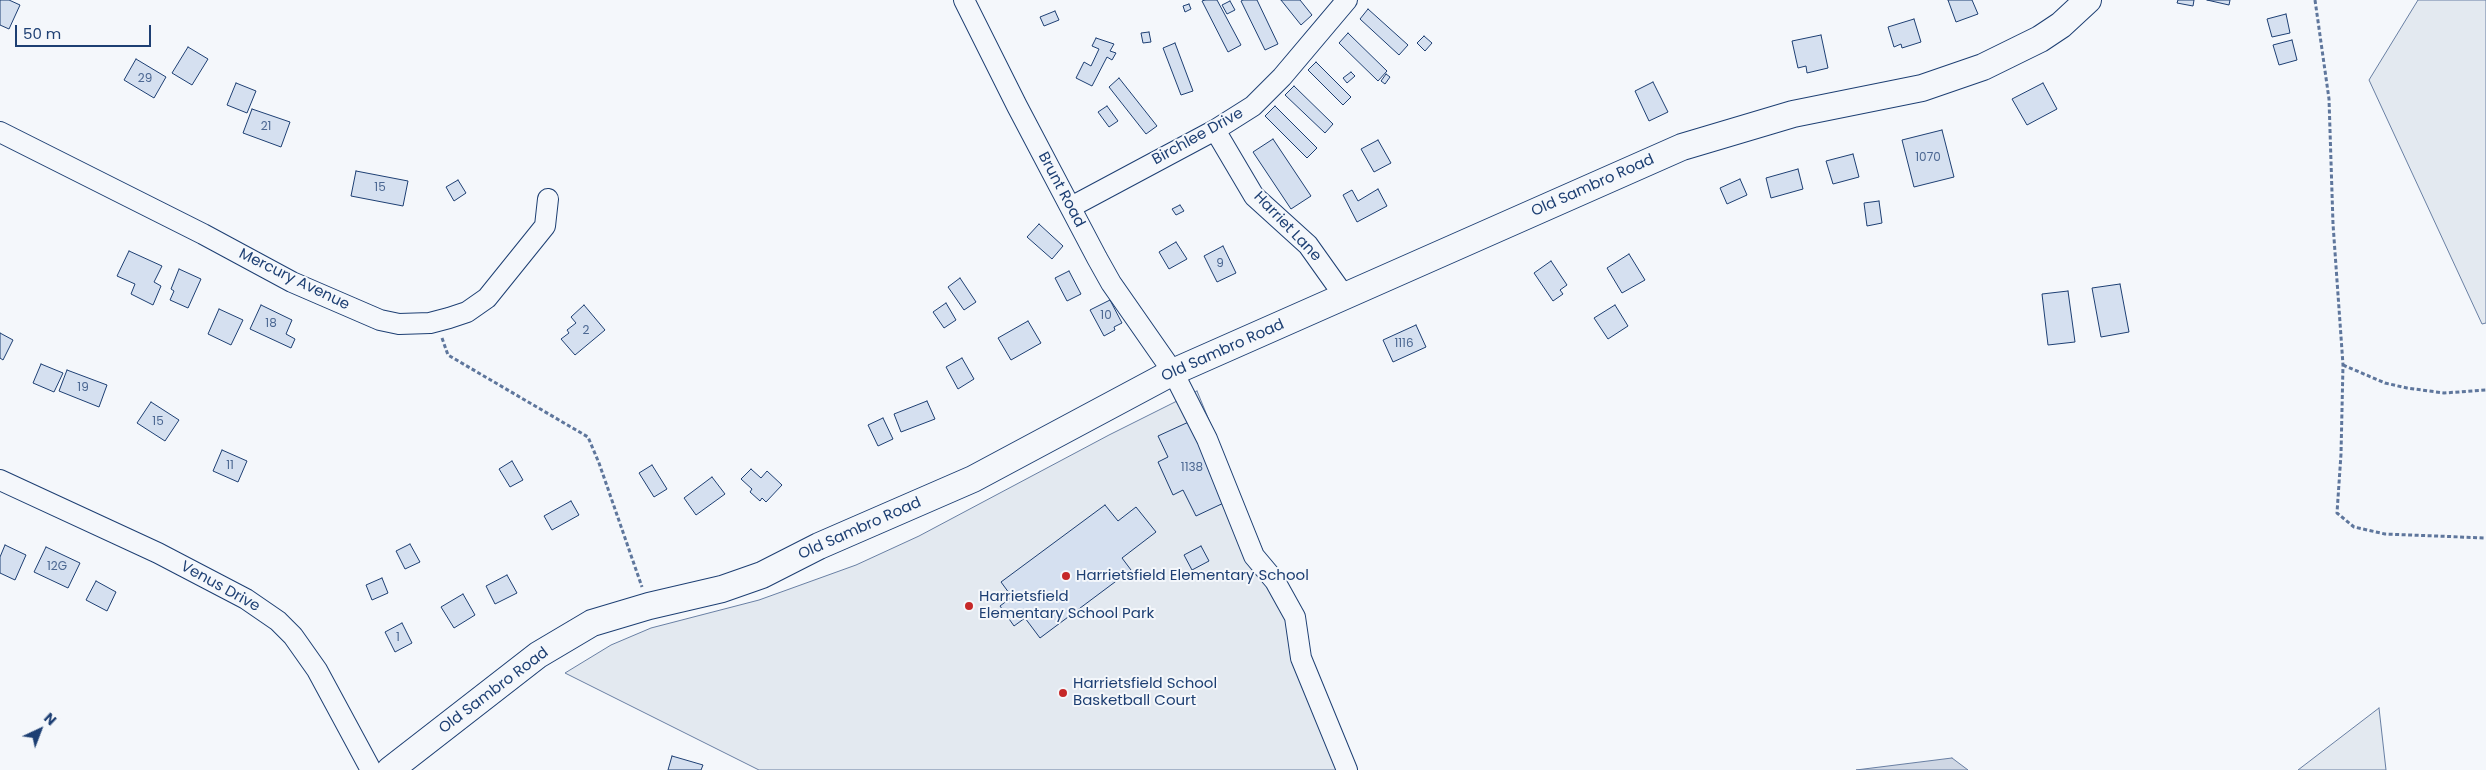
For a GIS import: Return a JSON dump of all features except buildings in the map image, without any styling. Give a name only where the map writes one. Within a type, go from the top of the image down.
[{"type":"main road","name":"Old Sambro Road","points":[[390,770],[551,647],[592,623],[649,606],[722,589],[762,575],[819,546],[973,479],[1173,372],[1682,147],[1793,114],[1922,88],[1983,68],[2040,39],[2061,25],[2088,0]]},
{"type":"street","name":"Brunt Road","points":[[964,0],[1016,106],[1111,283],[1173,372],[1207,439],[1254,556],[1275,581],[1295,617],[1300,658],[1347,770]]},
{"type":"street","name":"Birchlee Drive","points":[[1071,207],[1215,130],[1253,106],[1282,76],[1347,0]]},
{"type":"street","name":"Harriet Lane","points":[[1215,130],[1254,196],[1308,245],[1345,297]]},
{"type":"street","name":"Mercury Avenue","points":[[0,132],[203,234],[292,282],[366,315],[399,324],[436,321],[467,312],[495,290],[545,226],[548,199]]},
{"type":"street","name":"Venus Drive","points":[[0,480],[158,553],[246,599],[278,621],[293,636],[317,670],[371,770]]},
{"type":"path","points":[[2315,0],[2329,99],[2334,224],[2343,365],[2341,454],[2337,513],[2354,527],[2385,534],[2486,538]]},
{"type":"path","points":[[436,321],[448,354],[588,437],[599,463],[649,606]]},
{"type":"path","points":[[2343,365],[2386,383],[2407,388],[2444,393],[2486,390]]},
{"type":"shaded area","points":[[2418,0],[2486,0],[2486,323],[2482,324],[2369,80]]},
{"type":"shaded area","name":"Harrietsfield Elementary School Park","points":[[1197,391],[1353,770],[759,770],[565,673],[611,645],[651,628],[759,600],[856,565],[919,536],[1109,435]]},
{"type":"shaded area","points":[[2379,708],[2386,770],[2298,770]]},
{"type":"shaded area","points":[[1952,758],[1968,770],[1856,770]]},
{"type":"place","name":"Harrietsfield Elementary School","points":[[1066,576]]},
{"type":"place","name":"Harrietsfield Elementary School Park","points":[[969,606]]},
{"type":"place","name":"Harrietsfield School Basketball Court","points":[[1063,693]]}]
